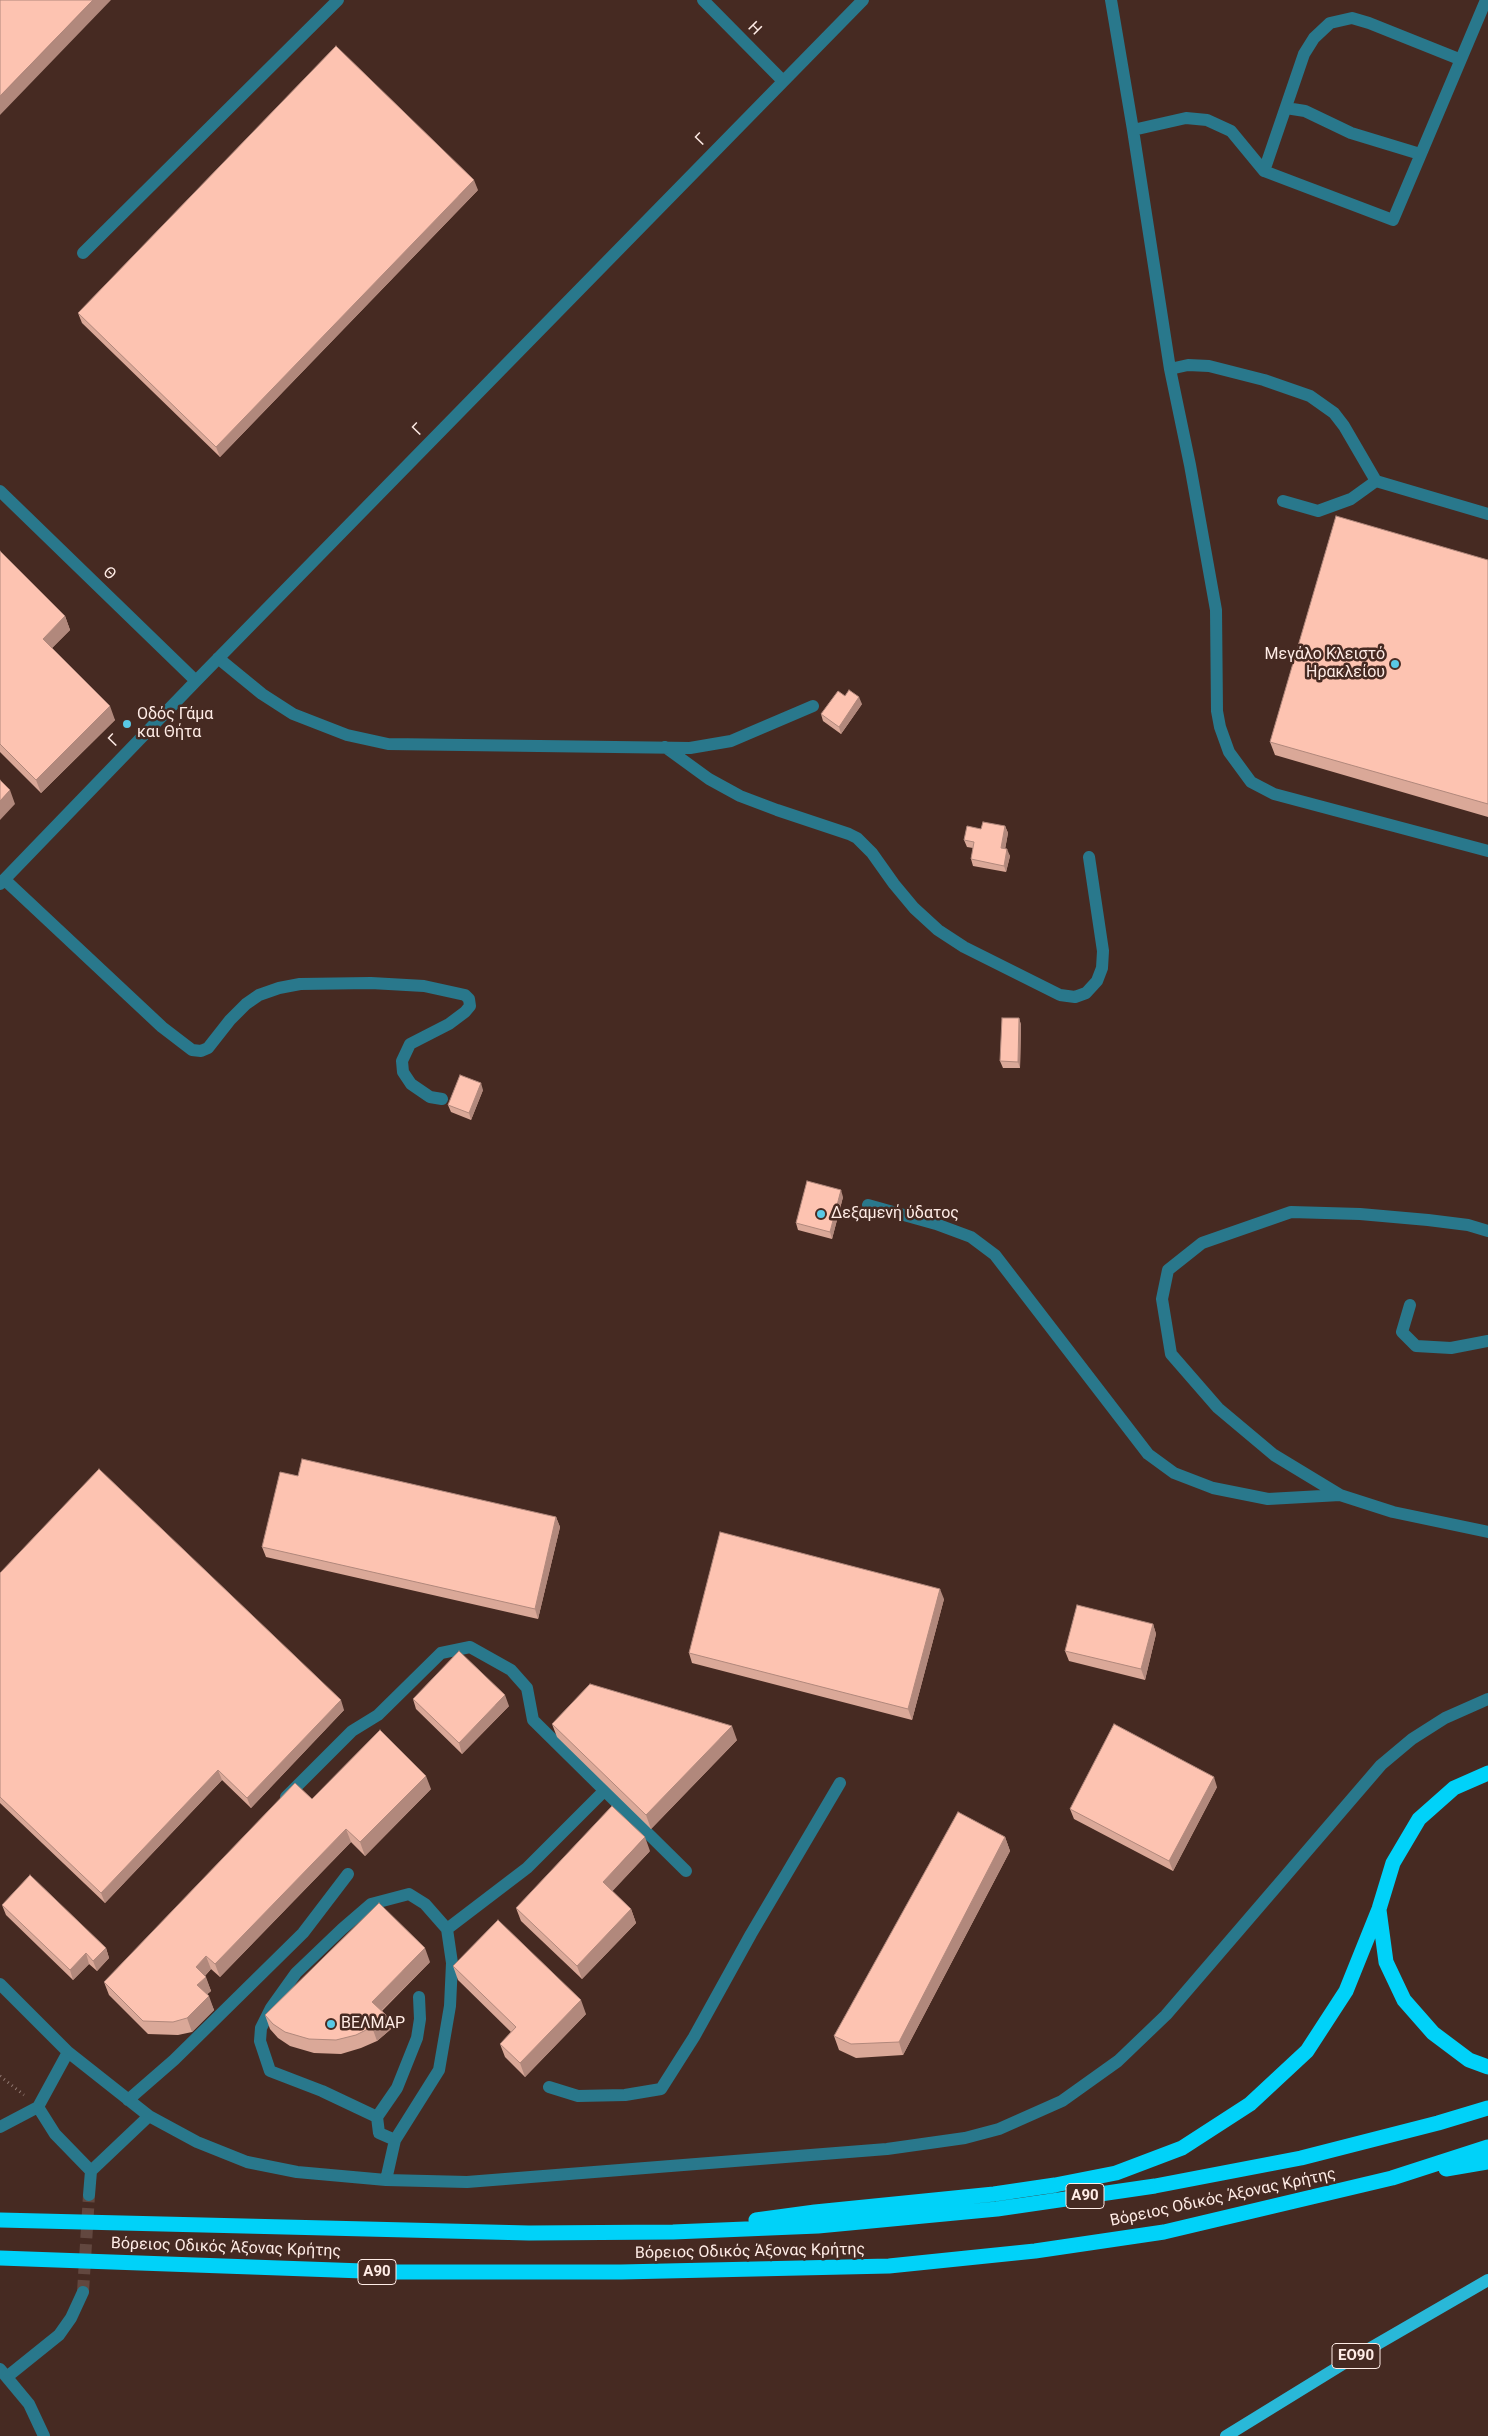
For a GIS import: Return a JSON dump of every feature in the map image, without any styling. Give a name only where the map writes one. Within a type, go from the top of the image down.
[{"type":"highway","points":[[673,2232],[815,2212],[994,2194],[1055,2185],[1116,2172],[1182,2148],[1250,2104],[1307,2051],[1346,1991],[1379,1909],[1393,1863],[1419,1819],[1454,1788],[1488,1773]]},
{"type":"highway","points":[[1379,1909],[1386,1962],[1404,2000],[1433,2033],[1469,2060],[1488,2067]]},
{"type":"highway","name":"Βόρειος Οδικός Άξονας Κρήτης","points":[[0,2220],[520,2233],[673,2232],[818,2226],[997,2209],[1155,2186],[1301,2158],[1438,2124],[1488,2108]]},
{"type":"highway","name":"Βόρειος Οδικός Άξονας Κρήτης","points":[[0,2258],[392,2272],[621,2272],[889,2266],[1035,2251],[1164,2232],[1392,2178],[1488,2147]]},
{"type":"highway","points":[[1392,2178],[1488,2162]]},
{"type":"main road","name":"ΕΟ90","points":[[1226,2436],[1343,2364],[1488,2280]]},
{"type":"street","points":[[83,253],[338,0]]},
{"type":"street","name":"Η","points":[[703,0],[783,81]]},
{"type":"street","name":"Γ","points":[[2,882],[196,680],[863,0]]},
{"type":"street","points":[[1111,0],[1170,369],[1190,465],[1216,610],[1218,636],[1216,694],[1220,727],[1230,752],[1241,770],[1252,782],[1274,794],[1488,851]]},
{"type":"street","points":[[1133,130],[1186,118],[1207,120],[1231,131],[1264,171],[1393,220],[1459,59],[1486,0]]},
{"type":"street","points":[[1264,171],[1304,54],[1314,38],[1330,23],[1352,18],[1459,59]]},
{"type":"street","points":[[1286,108],[1304,111],[1351,133],[1420,154]]},
{"type":"street","points":[[1170,369],[1188,365],[1209,366],[1264,380],[1310,396],[1334,413],[1344,426],[1376,481],[1488,514]]},
{"type":"street","points":[[1283,501],[1318,511],[1351,499],[1376,481]]},
{"type":"street","name":"Θ","points":[[0,491],[196,680]]},
{"type":"street","points":[[218,658],[262,694],[293,714],[347,735],[374,742],[406,745],[571,744],[665,748],[698,747],[731,741],[813,706]]},
{"type":"street","points":[[665,748],[724,788],[740,796],[857,838],[872,853],[914,908],[938,930],[964,947],[1060,996],[1075,996],[1086,993],[1097,981],[1102,968],[1103,951],[1089,857]]},
{"type":"street","points":[[2,882],[162,1027],[192,1050],[201,1051],[208,1048],[230,1020],[246,1004],[258,995],[279,988],[300,984],[371,983],[424,986],[465,995],[469,999],[470,1006],[465,1012],[449,1024],[410,1044],[402,1061],[403,1072],[420,1092],[442,1099]]},
{"type":"street","points":[[868,1205],[936,1224],[971,1237],[994,1255],[1148,1454],[1174,1472],[1213,1488],[1268,1498],[1340,1496]]},
{"type":"street","points":[[1488,1231],[1468,1225],[1419,1219],[1360,1214],[1291,1212],[1202,1243],[1168,1270],[1162,1299],[1171,1354],[1218,1408],[1274,1455],[1340,1496],[1393,1512],[1488,1532]]},
{"type":"street","points":[[1410,1305],[1402,1332],[1416,1346],[1451,1348],[1488,1341]]},
{"type":"street","points":[[276,1808],[352,1731],[378,1715],[441,1653],[470,1647],[511,1670],[527,1688],[533,1720],[686,1871]]},
{"type":"street","points":[[0,1984],[68,2052],[149,2116],[198,2142],[247,2162],[297,2172],[386,2180],[467,2182],[887,2150],[965,2138],[999,2129],[1032,2116],[1062,2101],[1093,2081],[1140,2042],[1166,2015],[1397,1750],[1446,1718],[1488,1699]]},
{"type":"street","points":[[549,2087],[578,2096],[625,2095],[661,2089],[685,2052],[750,1934],[840,1783]]},
{"type":"street","points":[[447,1929],[527,1868],[604,1792]]},
{"type":"street","points":[[128,2100],[181,2054],[303,1933],[348,1874]]},
{"type":"street","points":[[377,2118],[336,2097],[270,2071],[260,2041],[261,2028],[271,2008],[296,1973],[324,1945],[371,1904],[409,1894],[425,1904],[447,1929],[452,1963],[450,2006],[439,2070],[395,2140],[386,2180]]},
{"type":"street","points":[[395,2140],[378,2133],[377,2118],[397,2088],[417,2038],[420,2019],[419,1997]]},
{"type":"street","points":[[0,2127],[38,2107],[68,2052]]},
{"type":"street","points":[[38,2107],[55,2134],[91,2171]]},
{"type":"street","points":[[89,2195],[91,2171],[149,2116]]},
{"type":"street","points":[[44,2436],[29,2404],[4,2373],[59,2334],[71,2318],[83,2292]]},
{"type":"path","points":[[0,2076],[38,2107]]},
{"type":"building","points":[[0,0],[93,0],[0,96]]},
{"type":"building","points":[[336,46],[474,180],[216,447],[78,313]]},
{"type":"building","name":"Μεγάλο Κλειστό Ηρακλείου","points":[[1336,516],[1488,560],[1488,804],[1270,742]]},
{"type":"building","points":[[0,551],[65,616],[43,639],[110,706],[36,780],[0,744]]},
{"type":"building","points":[[849,690],[859,697],[839,727],[821,714],[838,691],[845,696]]},
{"type":"building","points":[[0,780],[10,790],[0,801]]},
{"type":"building","points":[[983,822],[1005,826],[1001,848],[1007,849],[1004,866],[971,859],[974,842],[964,840],[967,826],[981,829]]},
{"type":"building","points":[[1002,1018],[1019,1018],[1018,1062],[1000,1061]]},
{"type":"building","points":[[460,1075],[481,1083],[469,1113],[448,1105]]},
{"type":"building","name":"Δεξαμενή ύδατος","points":[[807,1181],[841,1190],[830,1232],[796,1223]]},
{"type":"building","points":[[302,1459],[556,1517],[535,1609],[262,1547],[280,1472],[298,1476]]},
{"type":"building","points":[[99,1469],[341,1700],[247,1798],[218,1770],[101,1893],[0,1797],[0,1573]]},
{"type":"building","points":[[720,1532],[940,1589],[908,1709],[689,1653]]},
{"type":"building","points":[[1077,1605],[1153,1624],[1141,1669],[1065,1651]]},
{"type":"building","points":[[459,1651],[505,1695],[459,1743],[413,1699]]},
{"type":"building","points":[[590,1684],[732,1726],[646,1815],[552,1724]]},
{"type":"building","points":[[1114,1724],[1214,1777],[1169,1861],[1070,1809]]},
{"type":"building","points":[[380,1730],[426,1776],[360,1842],[346,1829],[215,1964],[206,1956],[196,1967],[206,1977],[197,1985],[209,1996],[187,2018],[173,2022],[143,2021],[104,1982],[295,1783],[312,1799]]},
{"type":"building","points":[[612,1806],[645,1837],[603,1882],[631,1909],[577,1966],[516,1908]]},
{"type":"building","points":[[958,1812],[1005,1837],[899,2042],[851,2044],[834,2036]]},
{"type":"building","points":[[30,1875],[106,1948],[93,1961],[86,1953],[70,1970],[2,1905]]},
{"type":"building","points":[[379,1903],[425,1948],[372,2002],[386,2015],[372,2027],[356,2035],[336,2040],[309,2039],[285,2032],[273,2024],[265,2015]]},
{"type":"building","points":[[498,1920],[581,2000],[520,2063],[500,2044],[516,2027],[453,1966]]},
{"type":"tunnel","points":[[83,2292],[89,2195]]},
{"type":"place","name":"Μεγάλο Κλειστό Ηρακλείου","points":[[1395,664]]},
{"type":"place","name":"Οδός Γάμα και Θήτα","points":[[127,724]]},
{"type":"place","name":"Δεξαμενή ύδατος","points":[[821,1214]]},
{"type":"place","name":"ΒΕΛΜΑΡ","points":[[331,2024]]}]
